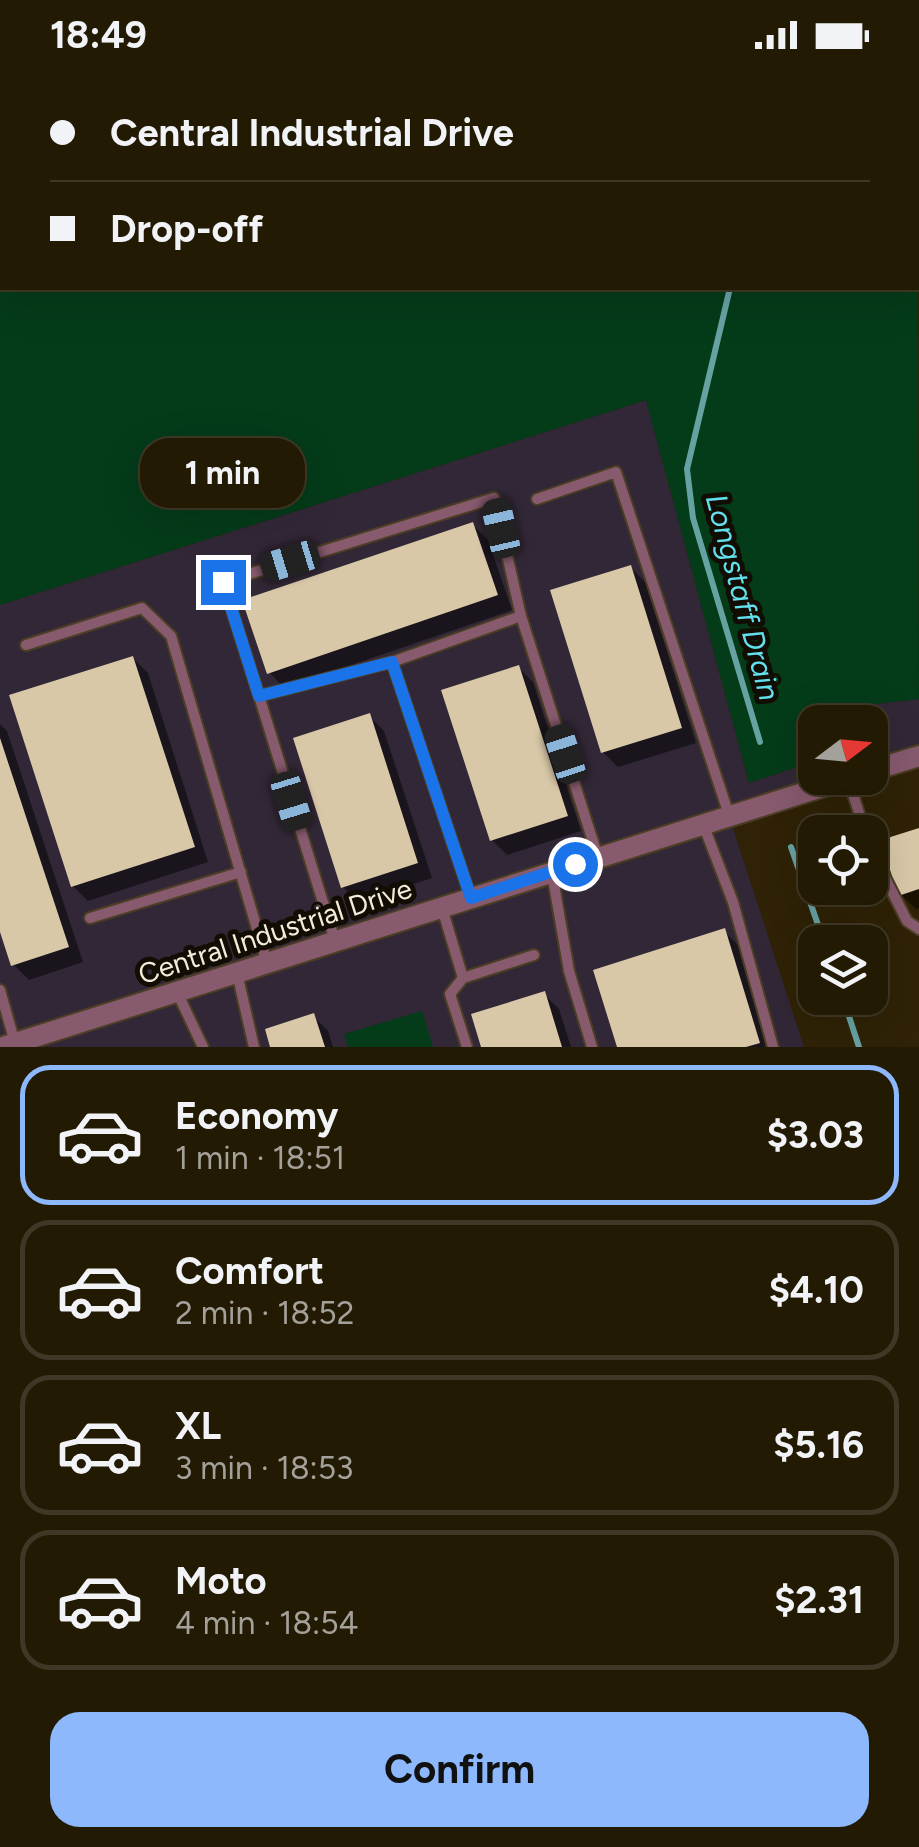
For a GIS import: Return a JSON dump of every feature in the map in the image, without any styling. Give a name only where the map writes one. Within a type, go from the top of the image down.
[{"type":"street","points":[[888,766],[919,756]]},
{"type":"street","name":"Central Industrial Drive","points":[[9,1045],[798,794]]},
{"type":"lane","points":[[537,499],[616,472],[728,815]]},
{"type":"lane","points":[[335,941],[223,582],[494,498],[521,616],[598,857]]},
{"type":"lane","points":[[26,645],[142,608],[171,636],[267,962]]},
{"type":"lane","points":[[259,696],[392,662],[521,616]]},
{"type":"lane","points":[[392,662],[471,898]]},
{"type":"lane","points":[[703,824],[733,902],[773,1047]]},
{"type":"lane","points":[[90,918],[241,872]]},
{"type":"lane","points":[[552,872],[569,971],[592,1047]]},
{"type":"lane","points":[[888,884],[907,921],[919,929]]},
{"type":"lane","points":[[441,907],[463,978]]},
{"type":"lane","points":[[467,1047],[450,994],[463,978],[534,955]]},
{"type":"lane","points":[[237,972],[254,1047]]},
{"type":"lane","points":[[0,990],[9,1045]]},
{"type":"lane","points":[[176,992],[203,1047]]},
{"type":"shaded area","points":[[646,400],[749,783],[798,767],[798,791],[729,816],[804,1047],[0,1047],[0,605]]},
{"type":"shaded area","points":[[919,699],[919,748],[888,759],[888,705],[866,705]]},
{"type":"green space","points":[[0,290],[918,290],[919,699],[866,705],[798,705],[798,767],[749,783],[646,400],[0,605]]},
{"type":"green space","points":[[422,1011],[433,1047],[348,1047],[344,1034]]},
{"type":"building","points":[[473,522],[498,595],[267,674],[242,600]]},
{"type":"building","points":[[631,565],[682,728],[601,753],[550,590]]},
{"type":"building","points":[[133,656],[195,847],[71,887],[9,695]]},
{"type":"building","points":[[519,665],[568,816],[490,841],[441,690]]},
{"type":"building","points":[[370,713],[418,863],[341,888],[293,738]]},
{"type":"building","points":[[0,738],[69,947],[11,966],[0,932]]},
{"type":"building","points":[[919,828],[919,889],[898,896],[888,863],[888,838]]},
{"type":"building","points":[[725,928],[760,1043],[746,1047],[617,1047],[593,970]]},
{"type":"building","points":[[545,991],[562,1047],[481,1047],[471,1014]]},
{"type":"building","points":[[314,1013],[325,1047],[270,1047],[265,1029]]},
{"type":"waterway","name":"Longstaff Drain","points":[[730,290],[687,469],[693,518],[760,742]]},
{"type":"waterway","name":"Longstaff Drain","points":[[791,847],[818,925]]},
{"type":"waterway","name":"Longstaff Drain","points":[[849,1015],[859,1047]]},
{"type":"route","points":[[223,582],[259,696],[392,662],[471,898],[575,864]]}]
